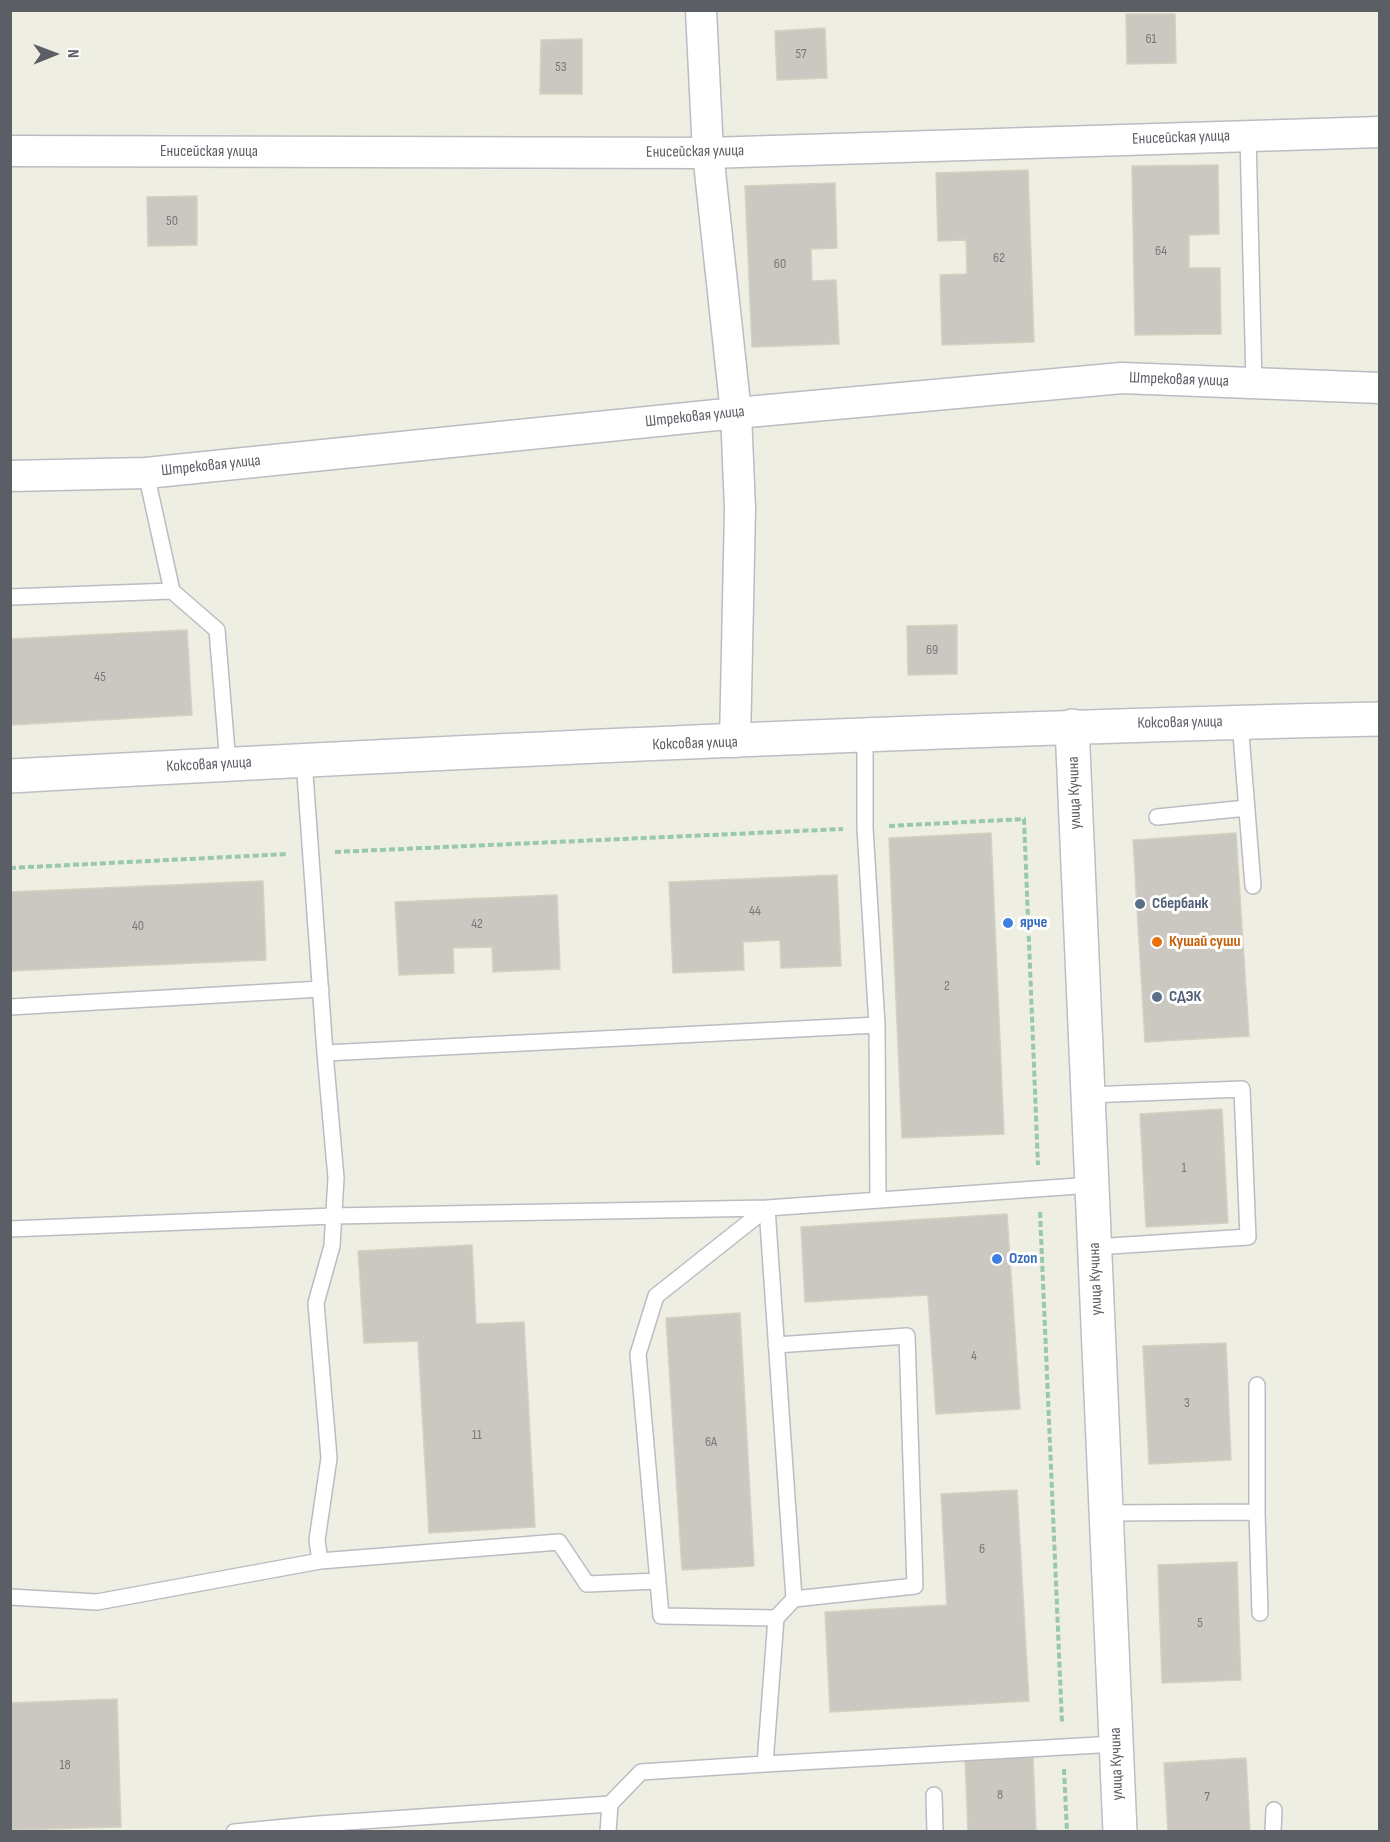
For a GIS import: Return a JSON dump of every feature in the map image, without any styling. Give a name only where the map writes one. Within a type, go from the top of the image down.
[{"type":"main road","name":"Коксовая улица","points":[[10,776],[304,760],[865,737],[1072,726],[1380,719]]},
{"type":"main road","name":"улица Кучина","points":[[1072,726],[1120,1832]]},
{"type":"street","points":[[701,10],[708,153],[736,413],[740,509],[735,742]]},
{"type":"street","name":"Енисейская улица","points":[[10,152],[708,153],[1380,132]]},
{"type":"street","name":"Штрековая улица","points":[[10,476],[146,473],[736,413],[1122,378],[1380,387]]},
{"type":"lane","points":[[1248,136],[1254,383]]},
{"type":"lane","points":[[146,473],[172,591],[217,630],[228,764]]},
{"type":"lane","points":[[10,597],[172,591]]},
{"type":"lane","points":[[1240,722],[1253,886]]},
{"type":"lane","points":[[865,737],[865,828],[877,1025],[878,1200]]},
{"type":"lane","points":[[304,760],[336,1178],[332,1246],[316,1303],[329,1458],[317,1540],[320,1561]]},
{"type":"lane","points":[[1157,817],[1247,808]]},
{"type":"lane","points":[[10,1007],[321,989]]},
{"type":"lane","points":[[325,1053],[877,1025]]},
{"type":"lane","points":[[1088,1095],[1242,1089],[1248,1237],[1095,1247]]},
{"type":"lane","points":[[10,1228],[333,1216],[767,1208],[1092,1185]]},
{"type":"lane","points":[[767,1208],[794,1599]]},
{"type":"lane","points":[[767,1208],[656,1296],[638,1354],[661,1616],[776,1618]]},
{"type":"lane","points":[[765,1764],[776,1618],[794,1599],[915,1586],[907,1336],[776,1345]]},
{"type":"lane","points":[[1257,1385],[1260,1613]]},
{"type":"lane","points":[[1106,1513],[1257,1512]]},
{"type":"lane","points":[[10,1597],[97,1602],[320,1561],[559,1542],[587,1584],[657,1581]]},
{"type":"lane","points":[[608,1832],[610,1804],[641,1772],[1116,1744]]},
{"type":"lane","points":[[934,1795],[935,1832]]},
{"type":"lane","points":[[234,1832],[318,1828],[610,1804]]},
{"type":"lane","points":[[1274,1810],[1274,1832]]},
{"type":"path","points":[[10,868],[1024,819],[1067,1832]]},
{"type":"building","points":[[1126,14],[1175,14],[1176,63],[1127,64]]},
{"type":"building","points":[[825,28],[827,78],[777,80],[775,31]]},
{"type":"building","points":[[582,39],[582,94],[540,94],[541,40]]},
{"type":"building","points":[[1218,165],[1219,234],[1189,235],[1189,268],[1220,268],[1221,334],[1135,335],[1132,166]]},
{"type":"building","points":[[1028,170],[1034,342],[942,345],[940,275],[967,274],[966,240],[938,241],[936,173]]},
{"type":"building","points":[[835,183],[837,248],[811,249],[812,281],[836,280],[839,344],[752,347],[745,186]]},
{"type":"building","points":[[197,196],[197,245],[148,246],[147,197]]},
{"type":"building","points":[[957,625],[957,674],[908,675],[907,626]]},
{"type":"building","points":[[187,630],[192,715],[10,725],[10,639]]},
{"type":"building","points":[[991,833],[1004,1134],[902,1138],[889,838]]},
{"type":"building","points":[[1236,833],[1249,1036],[1145,1042],[1133,840]]},
{"type":"building","points":[[837,875],[841,966],[781,968],[780,940],[743,942],[744,970],[673,973],[669,882]]},
{"type":"building","points":[[263,881],[266,960],[10,971],[10,892]]},
{"type":"building","points":[[557,895],[560,969],[493,972],[492,947],[453,948],[454,973],[399,975],[395,902]]},
{"type":"building","points":[[1222,1109],[1228,1223],[1146,1227],[1140,1114]]},
{"type":"building","points":[[1007,1214],[1020,1409],[936,1414],[928,1295],[805,1302],[801,1227]]},
{"type":"building","points":[[472,1245],[476,1324],[524,1322],[535,1527],[429,1533],[418,1341],[364,1343],[358,1251]]},
{"type":"building","points":[[740,1313],[754,1566],[682,1570],[666,1318]]},
{"type":"building","points":[[1226,1343],[1231,1460],[1149,1464],[1143,1346]]},
{"type":"building","points":[[1017,1490],[1029,1701],[830,1712],[825,1612],[947,1605],[941,1494]]},
{"type":"building","points":[[1237,1562],[1241,1680],[1162,1683],[1158,1565]]},
{"type":"building","points":[[117,1699],[121,1827],[10,1830],[10,1703]]},
{"type":"building","points":[[1033,1755],[1036,1832],[968,1832],[965,1758]]},
{"type":"building","points":[[1246,1758],[1250,1832],[1168,1832],[1164,1763]]},
{"type":"place","name":"Сбербанк","points":[[1140,904]]},
{"type":"place","name":"ярче","points":[[1008,923]]},
{"type":"place","name":"Кушай суши","points":[[1157,942]]},
{"type":"place","name":"СДЭК","points":[[1157,997]]},
{"type":"place","name":"Ozon","points":[[997,1259]]}]
